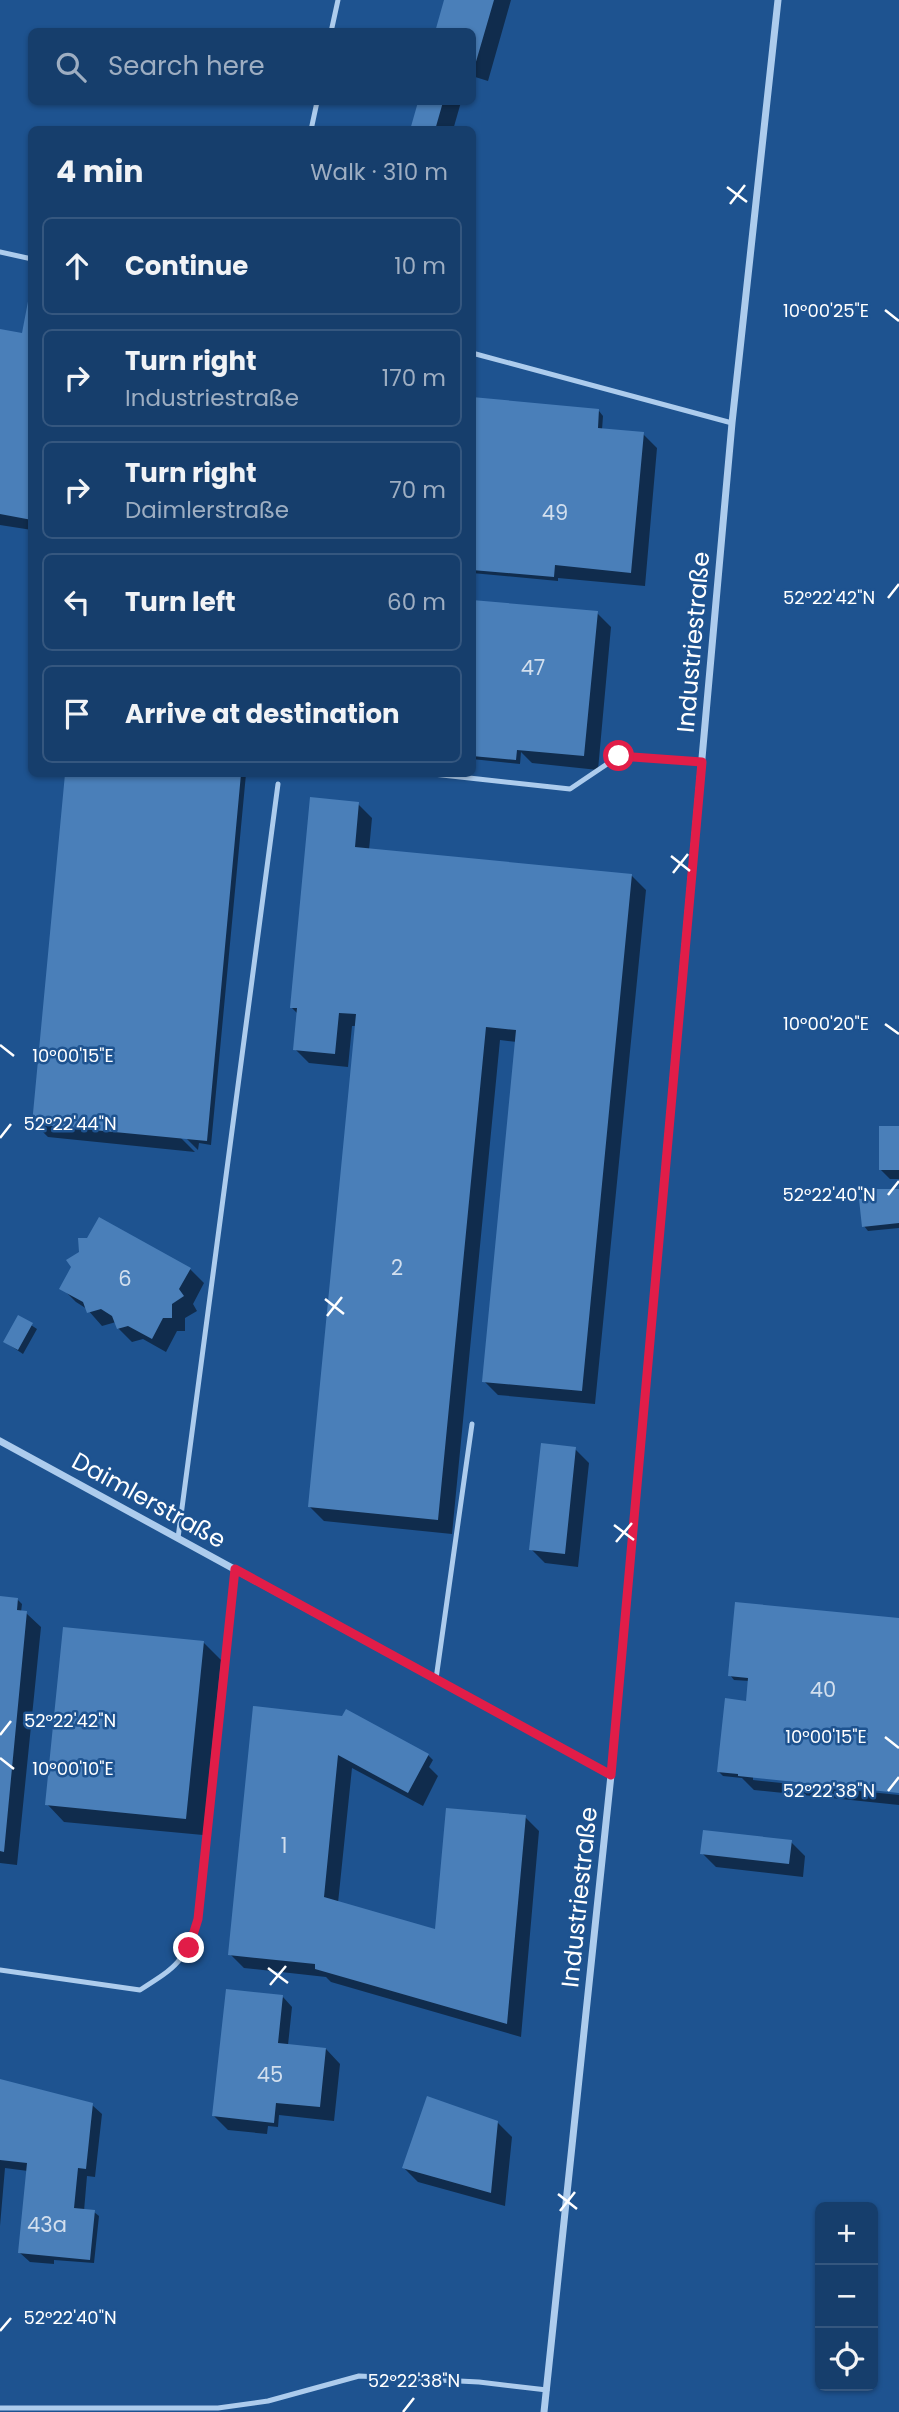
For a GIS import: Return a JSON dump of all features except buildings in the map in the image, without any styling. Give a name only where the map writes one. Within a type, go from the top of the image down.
[{"type":"street","name":"Industriestraße","points":[[544,2412],[611,1775],[732,423],[778,0]]},
{"type":"street","name":"Daimlerstraße","points":[[0,1441],[611,1775]]},
{"type":"lane","points":[[332,28],[338,0]]},
{"type":"lane","points":[[312,126],[316,105]]},
{"type":"lane","points":[[0,252],[28,258]]},
{"type":"lane","points":[[476,354],[732,423]]},
{"type":"lane","points":[[460,777],[570,789],[619,756],[702,762]]},
{"type":"lane","points":[[178,1538],[278,784]]},
{"type":"lane","points":[[436,1679],[472,1424]]},
{"type":"lane","points":[[0,1970],[141,1990],[177,1965],[189,1948],[198,1919],[235,1569]]},
{"type":"lane","points":[[0,2408],[218,2408],[268,2401],[359,2376],[479,2382],[547,2390]]},
{"type":"route","points":[[189,1948],[198,1919],[235,1569],[611,1775],[702,762],[619,756]]}]
